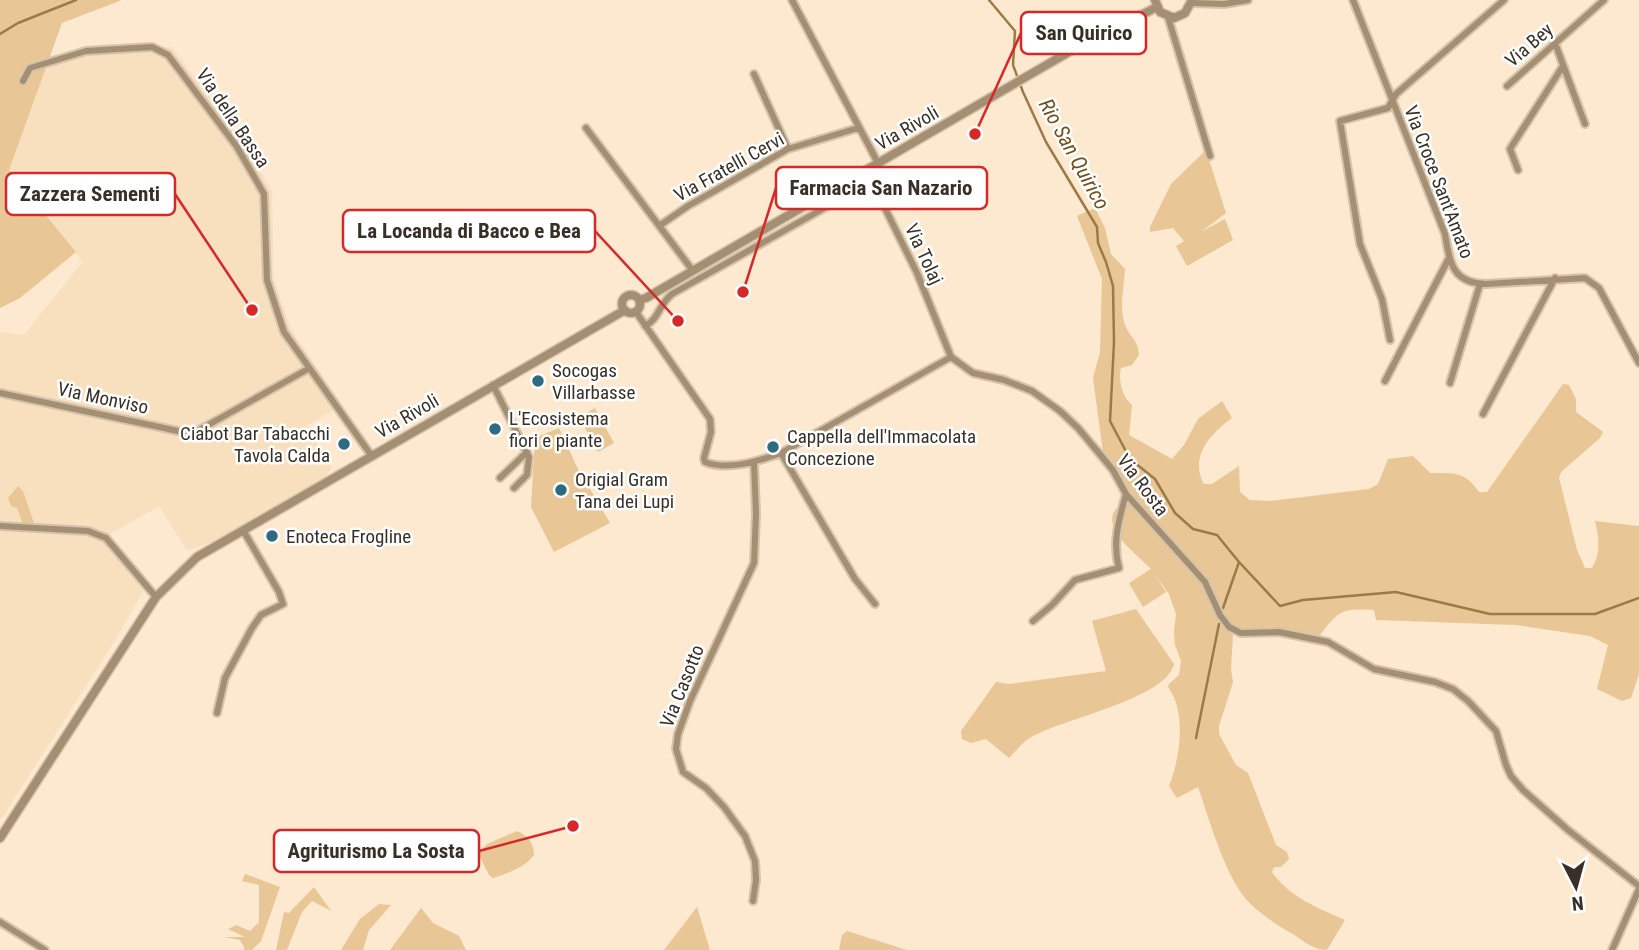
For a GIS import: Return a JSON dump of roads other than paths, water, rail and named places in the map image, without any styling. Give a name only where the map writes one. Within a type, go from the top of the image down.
[{"type":"street","points":[[792,0],[878,163]]},
{"type":"street","points":[[1210,156],[1168,17],[1174,18],[1185,13],[1192,2],[1224,4],[1248,0]]},
{"type":"street","name":"Via Croce Sant'Amato","points":[[1353,0],[1446,234],[1449,258],[1459,275],[1473,284],[1585,278],[1599,288],[1639,363]]},
{"type":"street","points":[[1390,340],[1382,299],[1360,244],[1340,121],[1388,108],[1396,94],[1504,0]]},
{"type":"street","name":"Via Bey","points":[[1507,86],[1604,0]]},
{"type":"street","name":"Via Rivoli","points":[[0,838],[156,597],[197,557],[625,310],[622,302],[626,297],[634,296],[639,300],[646,298],[1156,4],[1168,17]]},
{"type":"street","points":[[1555,43],[1585,124]]},
{"type":"street","name":"Via della Bassa","points":[[23,81],[30,68],[86,51],[152,47],[168,55],[237,147],[264,194],[267,280],[284,332],[371,455]]},
{"type":"street","points":[[1518,170],[1510,149],[1563,66]]},
{"type":"street","points":[[754,74],[788,149]]},
{"type":"street","points":[[586,128],[693,271]]},
{"type":"street","name":"Via Fratelli Cervi","points":[[659,226],[688,206],[788,149],[858,128]]},
{"type":"street","name":"Via Tolaj","points":[[645,326],[656,318],[661,305],[671,294],[864,184],[870,184],[875,188],[917,273],[951,357]]},
{"type":"street","points":[[1385,381],[1449,258]]},
{"type":"street","points":[[1483,414],[1555,278]]},
{"type":"street","points":[[1450,383],[1479,284]]},
{"type":"street","points":[[636,312],[640,305],[639,300]]},
{"type":"street","points":[[625,310],[636,312]]},
{"type":"street","points":[[636,312],[710,419],[711,432],[705,462],[723,465],[754,462],[781,453],[951,357]]},
{"type":"street","name":"Via Rosta","points":[[951,357],[973,373],[1004,380],[1032,391],[1078,428],[1113,470],[1126,494],[1205,582],[1229,627],[1241,633],[1279,632],[1328,642],[1374,669],[1435,682],[1461,695],[1496,731],[1511,776],[1523,790],[1639,888],[1612,950]]},
{"type":"street","name":"Via Monviso","points":[[0,393],[192,434],[309,369]]},
{"type":"street","points":[[493,385],[530,463],[527,475],[514,488]]},
{"type":"street","points":[[500,478],[527,452]]},
{"type":"street","points":[[781,453],[855,579],[875,604]]},
{"type":"street","name":"Via Casotto","points":[[753,901],[755,861],[745,836],[706,788],[683,772],[676,749],[678,734],[690,701],[754,563],[754,462]]},
{"type":"street","points":[[1033,621],[1052,605],[1074,580],[1119,568],[1115,553],[1116,538],[1126,494]]},
{"type":"street","points":[[0,526],[88,531],[106,538],[156,597]]},
{"type":"street","points":[[217,713],[225,678],[257,620],[265,612],[284,604],[243,530]]},
{"type":"street","points":[[0,922],[45,950]]},
{"type":"waterway","name":"Rio San Quirico","points":[[0,34],[18,23],[76,0]]},
{"type":"waterway","name":"Rio San Quirico","points":[[989,0],[1015,31],[1013,65],[1023,92],[1046,142],[1097,227],[1098,243],[1113,286],[1114,342],[1110,421],[1130,459],[1155,479],[1175,513],[1193,529],[1217,535],[1239,562],[1223,608]]},
{"type":"waterway","points":[[1240,563],[1280,606],[1303,600],[1396,592],[1490,614],[1595,614],[1639,598]]},
{"type":"waterway","name":"Rio San Quirico","points":[[1196,738],[1219,624]]},
{"type":"place","name":"San Quirico","points":[[975,134]]},
{"type":"place","name":"Farmacia San Nazario","points":[[743,292]]},
{"type":"place","name":"Zazzera Sementi","points":[[252,310]]},
{"type":"place","name":"La Locanda di Bacco e Bea","points":[[678,321]]},
{"type":"place","name":"Socogas Villarbasse","points":[[538,381]]},
{"type":"place","name":"L'Ecosistema fiori e piante","points":[[495,429]]},
{"type":"place","name":"Ciabot Bar Tabacchi Tavola Calda","points":[[344,444]]},
{"type":"place","name":"Cappella dell'Immacolata Concezione","points":[[773,447]]},
{"type":"place","name":"Origial Gram Tana dei Lupi","points":[[561,490]]},
{"type":"place","name":"Enoteca Frogline","points":[[272,536]]},
{"type":"place","name":"Agriturismo La Sosta","points":[[573,826]]}]
